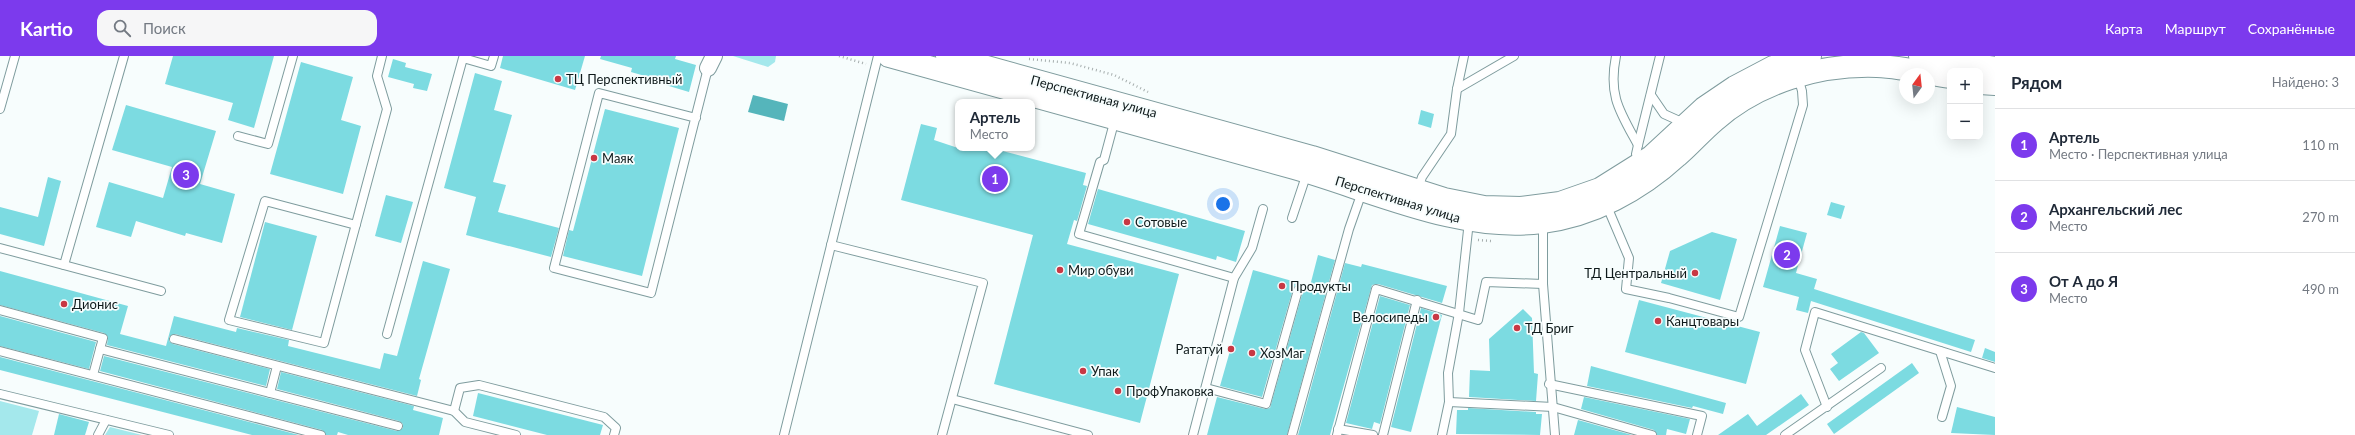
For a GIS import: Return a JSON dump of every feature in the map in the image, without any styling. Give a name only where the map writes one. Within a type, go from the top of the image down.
[{"type":"main road","name":"Перспективная улица","points":[[889,56],[1115,118],[1310,164]]},
{"type":"main road","name":"Перспективная улица","points":[[947,56],[1310,164],[1415,198],[1469,220],[1522,224],[1564,218],[1603,196],[1644,162],[1704,108],[1754,75],[1801,64],[1823,69],[1877,66],[1947,78]]},
{"type":"main road","points":[[1920,56],[1995,68]]},
{"type":"main road","name":"Перспективная улица","points":[[1644,162],[1801,64]]},
{"type":"main road","points":[[1983,82],[1995,84]]},
{"type":"main road","name":"Перспективная улица","points":[[1415,198],[1464,204],[1521,208],[1603,196]]},
{"type":"lane","points":[[0,109],[16,56]]},
{"type":"lane","points":[[64,265],[124,56]]},
{"type":"lane","points":[[238,136],[268,144],[293,56]]},
{"type":"lane","points":[[356,225],[265,201],[228,320],[324,343],[356,225],[387,109],[377,76],[382,56]]},
{"type":"lane","points":[[387,334],[463,58],[491,66],[494,56]]},
{"type":"lane","points":[[784,435],[878,56]]},
{"type":"lane","points":[[1415,198],[1422,177],[1451,134],[1457,88],[1464,56]]},
{"type":"lane","points":[[1457,88],[1514,56]]},
{"type":"lane","points":[[1616,56],[1613,79],[1615,102],[1644,162]]},
{"type":"lane","points":[[1644,162],[1651,95],[1660,56]]},
{"type":"lane","points":[[696,118],[599,93],[554,268],[651,293],[711,62]]},
{"type":"lane","points":[[1603,196],[1629,258],[1626,289],[1669,298],[1739,318],[1803,105],[1801,64]]},
{"type":"lane","points":[[1651,95],[1664,114],[1687,124]]},
{"type":"lane","points":[[1115,118],[1104,160],[1100,162],[1079,234],[1234,278]]},
{"type":"lane","points":[[1292,218],[1310,164]]},
{"type":"lane","points":[[1292,435],[1349,229],[1365,182]]},
{"type":"lane","points":[[1194,435],[1234,278],[1252,248],[1263,209]]},
{"type":"lane","points":[[1442,435],[1449,402],[1448,373],[1460,313],[1469,220]]},
{"type":"lane","points":[[1543,222],[1543,284],[1549,384],[1553,406],[1555,435]]},
{"type":"lane","points":[[831,245],[983,282],[942,435]]},
{"type":"lane","points":[[0,248],[161,291]]},
{"type":"lane","points":[[1373,435],[1337,432],[1376,289],[1460,313],[1478,320],[1486,282],[1543,284]]},
{"type":"lane","points":[[1206,388],[1266,404],[1298,290]]},
{"type":"lane","points":[[1383,435],[1417,300]]},
{"type":"lane","points":[[0,310],[103,338],[93,375]]},
{"type":"lane","points":[[1827,407],[1805,350],[1815,312],[1995,368]]},
{"type":"lane","points":[[174,339],[454,411],[465,422],[516,435]]},
{"type":"lane","points":[[100,349],[398,426]]},
{"type":"lane","points":[[0,351],[321,435]]},
{"type":"lane","points":[[1940,351],[1951,386],[1942,417]]},
{"type":"lane","points":[[270,393],[277,366]]},
{"type":"lane","points":[[1785,435],[1881,368]]},
{"type":"lane","points":[[1549,384],[1702,416],[1697,435]]},
{"type":"lane","points":[[454,411],[460,388],[479,385],[604,417],[616,428],[614,435]]},
{"type":"lane","points":[[0,394],[169,435]]},
{"type":"lane","points":[[952,399],[1088,435]]},
{"type":"lane","points":[[1449,402],[1553,406],[1652,435]]},
{"type":"lane","points":[[98,435],[106,420]]},
{"type":"path","points":[[1023,58],[1070,63],[1114,75],[1150,93]]},
{"type":"shaded area","points":[[733,56],[776,56],[775,62],[768,67]]},
{"type":"shaded area","points":[[753,95],[788,104],[784,121],[748,112]]},
{"type":"shaded area","points":[[0,401],[39,411],[32,435],[0,435]]},
{"type":"shaded area","points":[[110,427],[142,435],[105,435]]},
{"type":"building","points":[[173,56],[274,56],[254,128],[228,120],[233,103],[165,84]]},
{"type":"building","name":"ТЦ Перспективный","points":[[503,56],[585,56],[575,90],[500,68]]},
{"type":"building","points":[[601,56],[676,56],[675,59],[696,65],[689,92],[659,83],[659,80],[631,72],[632,68],[600,59]]},
{"type":"building","points":[[393,59],[406,63],[405,67],[432,74],[427,91],[413,88],[414,84],[388,77]]},
{"type":"building","points":[[301,62],[353,77],[341,120],[361,126],[343,194],[270,174]]},
{"type":"building","points":[[475,73],[502,81],[494,110],[512,115],[493,182],[506,185],[498,212],[559,228],[551,257],[466,235],[476,197],[444,188]]},
{"type":"building","points":[[126,105],[216,131],[200,184],[235,194],[222,243],[186,233],[185,236],[136,221],[131,237],[96,227],[109,182],[163,198],[172,167],[112,150]]},
{"type":"building","points":[[605,109],[679,128],[642,276],[563,256],[569,230],[573,231]]},
{"type":"building","points":[[1421,110],[1434,114],[1431,128],[1418,124]]},
{"type":"building","points":[[921,124],[937,128],[934,140],[955,147],[955,151],[1002,151],[1086,173],[1083,185],[1087,186],[1077,221],[1074,220],[1067,244],[1179,274],[1140,423],[994,384],[1033,235],[901,200]]},
{"type":"building","points":[[48,177],[61,181],[44,246],[0,234],[0,207],[38,217]]},
{"type":"building","points":[[1098,189],[1245,231],[1236,262],[1217,256],[1216,260],[1088,224]]},
{"type":"building","points":[[386,195],[413,202],[401,243],[375,236]]},
{"type":"building","points":[[1831,202],[1845,206],[1841,219],[1827,215]]},
{"type":"building","points":[[265,222],[317,236],[292,330],[240,317]]},
{"type":"building","points":[[1780,226],[1807,233],[1796,273],[1817,279],[1814,289],[1975,340],[1971,352],[1811,301],[1808,313],[1796,310],[1799,297],[1763,287]]},
{"type":"building","name":"ТД Центральный","points":[[1712,232],[1737,239],[1720,300],[1661,283],[1670,251]]},
{"type":"building","points":[[1318,255],[1335,260],[1287,435],[1207,435],[1217,397],[1265,409],[1270,408],[1303,291],[1300,285],[1296,285],[1293,289],[1262,397],[1220,386],[1253,270],[1310,286]]},
{"type":"building","points":[[423,261],[450,269],[419,379],[421,380],[417,396],[175,334],[169,337],[169,341],[173,344],[270,369],[266,386],[107,345],[108,337],[104,333],[0,305],[0,271],[128,306],[120,334],[166,346],[174,316],[236,332],[237,328],[289,340],[288,346],[380,369],[384,353],[397,356]]},
{"type":"building","points":[[1345,263],[1361,267],[1362,264],[1447,286],[1442,303],[1378,284],[1372,285],[1330,435],[1298,435]]},
{"type":"building","points":[[1380,296],[1410,305],[1380,424],[1374,422],[1372,429],[1346,423]]},
{"type":"building","points":[[1639,300],[1760,332],[1746,384],[1625,352]]},
{"type":"building","points":[[1421,308],[1442,315],[1411,432],[1391,427]]},
{"type":"building","points":[[1523,309],[1532,318],[1534,373],[1538,374],[1536,401],[1469,397],[1470,370],[1490,371],[1489,339]]},
{"type":"building","points":[[0,316],[96,342],[89,369],[0,346]]},
{"type":"building","points":[[1861,332],[1864,333],[1879,353],[1839,381],[1830,369],[1838,363],[1831,354]]},
{"type":"building","points":[[1985,348],[1995,352],[1995,362],[1982,358]]},
{"type":"building","points":[[104,356],[397,431],[403,428],[403,424],[399,421],[277,389],[281,372],[414,406],[413,410],[443,418],[439,435],[348,435],[338,432],[337,435],[326,435],[322,430],[100,371]]},
{"type":"building","points":[[0,357],[299,435],[252,435],[0,370]]},
{"type":"building","points":[[1912,363],[1919,373],[1834,434],[1827,424]]},
{"type":"building","points":[[1591,366],[1726,403],[1723,414],[1693,406],[1692,408],[1587,386]]},
{"type":"building","points":[[478,393],[603,425],[600,435],[547,435],[473,416]]},
{"type":"building","points":[[1801,394],[1809,405],[1766,435],[1718,435],[1748,414],[1757,426]]},
{"type":"building","points":[[1584,397],[1690,419],[1686,434],[1667,429],[1666,435],[1657,435],[1654,430],[1581,409]]},
{"type":"building","points":[[1957,407],[1995,417],[1995,435],[1951,433]]},
{"type":"building","points":[[1468,408],[1536,412],[1536,414],[1542,414],[1540,435],[1456,434],[1457,410],[1468,410]]},
{"type":"building","points":[[59,414],[89,422],[85,435],[54,435]]},
{"type":"building","points":[[1578,420],[1632,435],[1574,435]]},
{"type":"place","name":"ТЦ Перспективный","points":[[558,79]]},
{"type":"place","name":"Маяк","points":[[594,158]]},
{"type":"place","name":"От А до Я","points":[[186,175]]},
{"type":"place","name":"Артель","points":[[995,179]]},
{"type":"place","name":"Сотовые","points":[[1127,222]]},
{"type":"place","name":"Архангельский лес","points":[[1787,255]]},
{"type":"place","name":"Мир обуви","points":[[1060,270]]},
{"type":"place","name":"ТД Центральный","points":[[1695,273]]},
{"type":"place","name":"Продукты","points":[[1282,286]]},
{"type":"place","name":"Дионис","points":[[64,304]]},
{"type":"place","name":"Велосипеды","points":[[1436,317]]},
{"type":"place","name":"Канцтовары","points":[[1658,321]]},
{"type":"place","name":"ТД Бриг","points":[[1517,328]]},
{"type":"place","name":"Рататуй","points":[[1231,349]]},
{"type":"place","name":"ХозМаг","points":[[1252,353]]},
{"type":"place","name":"Упак","points":[[1083,371]]},
{"type":"place","name":"ПрофУпаковка","points":[[1118,391]]}]
